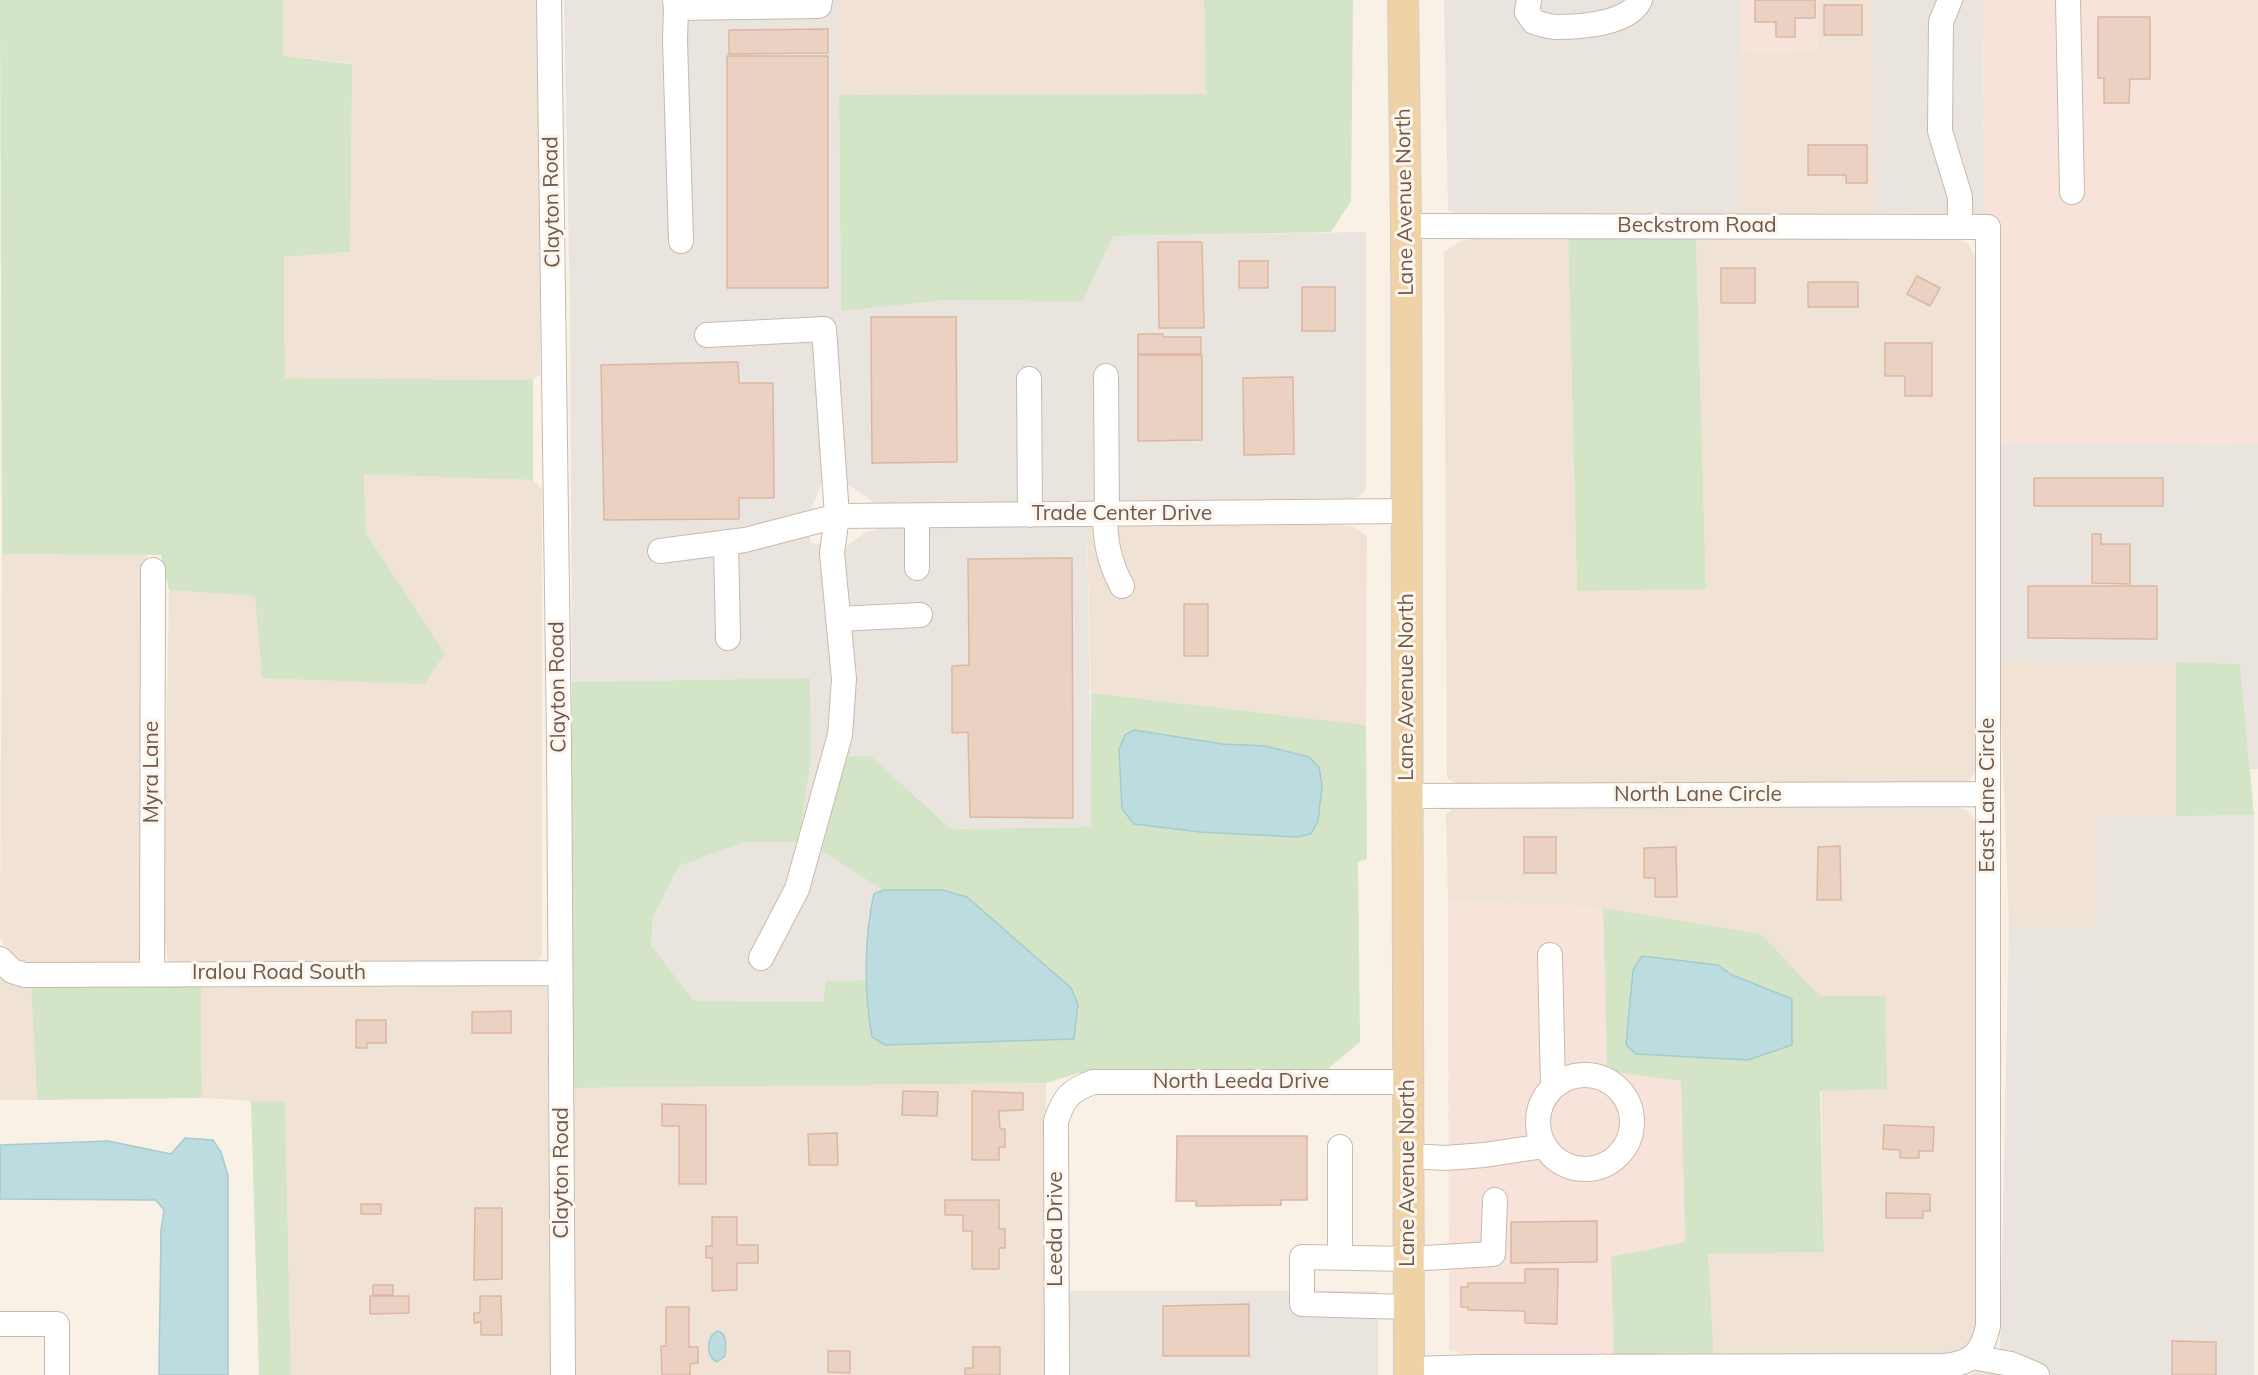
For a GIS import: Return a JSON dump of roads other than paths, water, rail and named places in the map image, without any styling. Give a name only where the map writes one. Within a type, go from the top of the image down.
[{"type":"main road","name":"Lane Avenue North","points":[[1403,0],[1406,225],[1409,1372]]},
{"type":"street","name":"Clayton Road","points":[[549,0],[563,1375]]},
{"type":"street","points":[[1529,0],[1527,12],[1534,22],[1555,27],[1591,24],[1622,18],[1637,6],[1640,0]]},
{"type":"street","points":[[1950,0],[1941,22],[1940,131],[1960,197],[1960,227]]},
{"type":"street","points":[[2068,0],[2072,192]]},
{"type":"street","points":[[681,241],[676,4],[722,7],[820,3]]},
{"type":"street","name":"Beckstrom Road","points":[[1406,225],[1988,227]]},
{"type":"street","name":"East Lane Circle","points":[[1972,1358],[1985,1339],[1988,1326],[1988,227]]},
{"type":"street","points":[[707,335],[824,329],[837,516],[832,553],[844,679],[840,735],[797,889],[761,958]]},
{"type":"street","points":[[1106,376],[1105,540],[1113,569],[1122,586]]},
{"type":"street","points":[[1029,379],[1030,515]]},
{"type":"street","name":"Trade Center Drive","points":[[660,551],[745,540],[837,516],[1407,512]]},
{"type":"street","points":[[916,568],[917,516]]},
{"type":"street","points":[[726,542],[728,638]]},
{"type":"street","name":"Myra Lane","points":[[152,974],[153,570]]},
{"type":"street","points":[[838,619],[920,615]]},
{"type":"street","name":"North Lane Circle","points":[[1408,796],[1988,794]]},
{"type":"street","points":[[1550,955],[1553,1087]]},
{"type":"street","name":"Iralou Road South","points":[[1,960],[12,971],[25,975],[560,973]]},
{"type":"street","points":[[1582,1075],[1598,1076],[1612,1083],[1624,1094],[1631,1109],[1633,1124],[1630,1139],[1622,1152],[1611,1162],[1596,1168],[1581,1170],[1566,1166],[1553,1158],[1544,1146],[1538,1131],[1537,1115],[1542,1100],[1553,1087],[1566,1078],[1582,1075]]},
{"type":"street","name":"North Leeda Drive","points":[[1076,1089],[1093,1082],[1408,1082]]},
{"type":"street","name":"Leeda Drive","points":[[1056,1375],[1056,1121],[1063,1102],[1076,1089]]},
{"type":"street","points":[[1408,1156],[1446,1158],[1544,1146]]},
{"type":"street","points":[[1340,1148],[1341,1257]]},
{"type":"street","points":[[1408,1307],[1302,1304],[1302,1257],[1408,1259],[1493,1254],[1495,1200]]},
{"type":"street","points":[[0,1324],[57,1324],[57,1375]]},
{"type":"street","points":[[1409,1372],[1480,1367],[1944,1366],[1963,1364],[1972,1358],[2011,1364],[2037,1375]]},
{"type":"water","points":[[1134,730],[1223,744],[1265,746],[1309,757],[1319,767],[1322,786],[1318,821],[1311,834],[1297,837],[1200,832],[1134,824],[1122,809],[1119,749],[1125,735]]},
{"type":"water","points":[[883,890],[942,890],[967,897],[1071,988],[1078,1004],[1074,1039],[885,1045],[872,1037],[866,965],[868,928],[874,894]]},
{"type":"water","points":[[1642,956],[1718,965],[1732,975],[1792,999],[1792,1045],[1748,1060],[1636,1054],[1626,1045],[1633,970]]},
{"type":"water","points":[[185,1138],[213,1140],[221,1152],[228,1176],[228,1375],[159,1375],[161,1230],[164,1210],[156,1200],[0,1199],[0,1145],[108,1141],[171,1154]]},
{"type":"water","points":[[718,1331],[724,1335],[726,1345],[725,1356],[717,1362],[710,1356],[708,1346],[711,1337]]}]
